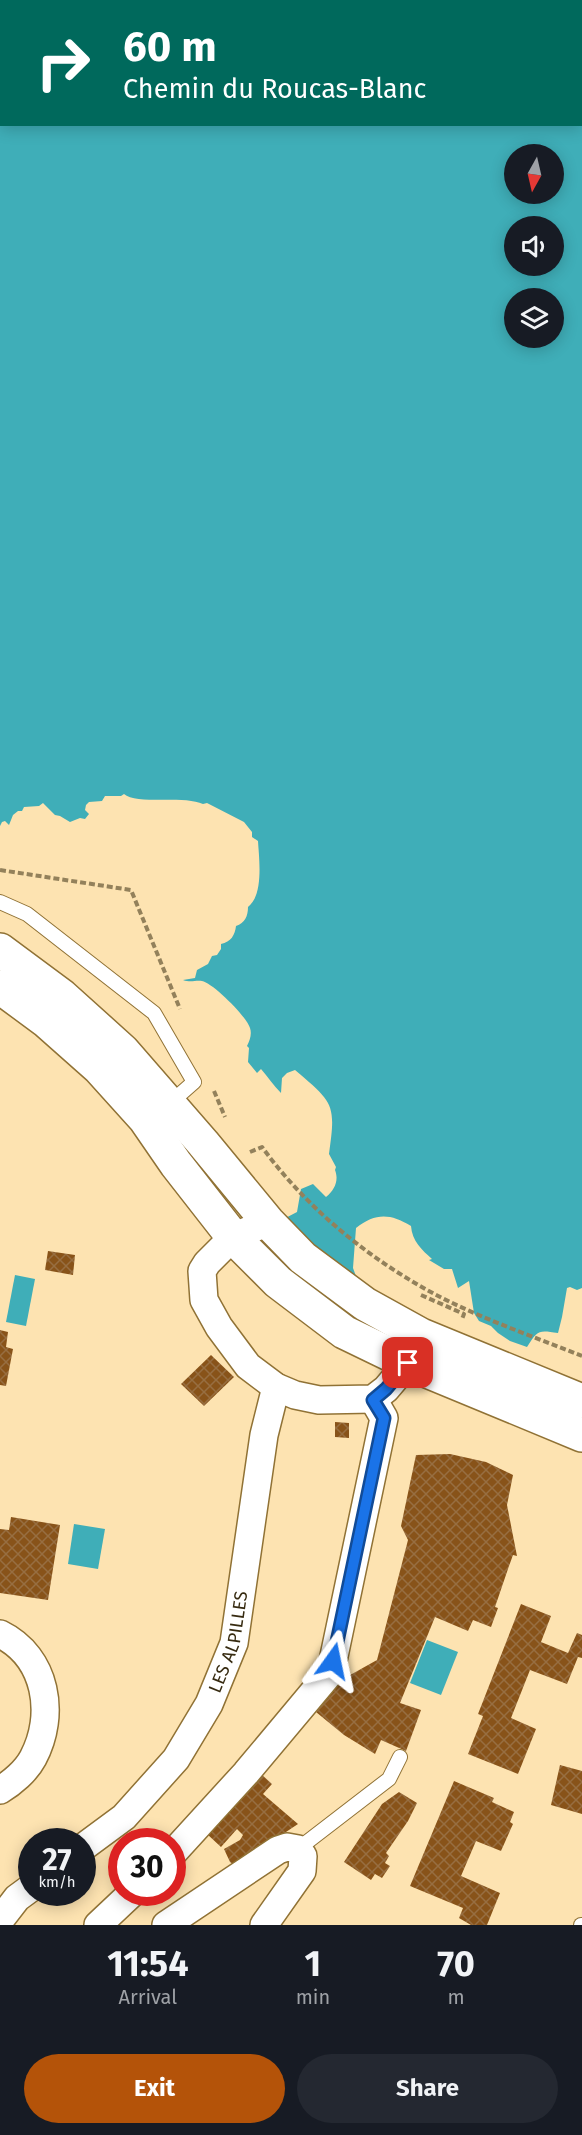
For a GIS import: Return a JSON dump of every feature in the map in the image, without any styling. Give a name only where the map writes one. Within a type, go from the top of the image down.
[{"type":"main road","points":[[0,950],[62,996],[123,1051],[263,1215],[303,1258],[356,1297],[414,1349],[582,1435]]},
{"type":"main road","points":[[0,987],[46,1021],[99,1068],[145,1119],[176,1164],[233,1237],[278,1282],[345,1332],[414,1349],[582,1401]]},
{"type":"street","points":[[263,1215],[233,1237],[202,1271],[204,1300],[219,1327],[248,1366],[276,1387],[295,1395],[319,1400],[373,1400],[386,1389],[414,1349]]},
{"type":"street","name":"LES ALPILLES","points":[[96,1838],[124,1817],[176,1759],[209,1704],[234,1643],[264,1435],[276,1387]]},
{"type":"street","points":[[186,1839],[246,1773],[328,1676],[384,1418],[373,1400]]},
{"type":"street","points":[[0,1634],[7,1637],[32,1660],[44,1690],[46,1723],[33,1760],[12,1783],[0,1790]]},
{"type":"street","points":[[166,1925],[278,1850],[287,1847],[298,1849],[303,1856],[302,1871],[264,1925]]},
{"type":"street","points":[[0,1920],[18,1897]]},
{"type":"street","points":[[98,1925],[118,1906]]},
{"type":"lane","points":[[0,902],[27,914],[154,1013],[194,1082],[170,1104]]},
{"type":"lane","points":[[298,1849],[389,1779],[400,1757]]},
{"type":"path","points":[[0,870],[131,891],[182,1013]]},
{"type":"path","points":[[212,1086],[229,1127]]},
{"type":"path","points":[[262,1147],[301,1194],[327,1219],[352,1241],[400,1273],[428,1290],[470,1310],[582,1356]]},
{"type":"path","points":[[246,1154],[252,1161]]},
{"type":"path","points":[[418,1294],[464,1314],[462,1320]]},
{"type":"path","points":[[453,1316],[470,1323]]},
{"type":"water","points":[[0,126],[582,126],[582,1288],[577,1290],[567,1288],[558,1333],[539,1332],[527,1347],[510,1341],[491,1326],[479,1321],[474,1313],[469,1281],[458,1288],[452,1269],[444,1269],[429,1260],[432,1259],[415,1241],[411,1226],[396,1219],[376,1217],[356,1228],[353,1268],[357,1279],[274,1224],[297,1212],[301,1189],[313,1184],[326,1197],[334,1188],[336,1167],[329,1154],[332,1114],[325,1098],[295,1070],[282,1078],[281,1093],[261,1069],[257,1073],[248,1062],[249,1048],[247,1046],[251,1030],[243,1016],[207,983],[183,980],[195,978],[197,970],[208,964],[212,956],[217,955],[221,944],[232,938],[236,926],[245,919],[248,907],[256,894],[259,876],[258,841],[252,837],[252,832],[244,822],[207,803],[139,799],[124,794],[105,796],[102,801],[89,802],[85,810],[89,814],[85,819],[80,818],[70,822],[55,815],[43,803],[39,806],[24,807],[22,811],[13,815],[9,825],[5,821],[0,826]]},
{"type":"water","points":[[15,1275],[35,1279],[26,1326],[6,1322]]},
{"type":"water","points":[[74,1524],[105,1529],[98,1569],[68,1564]]},
{"type":"water","points":[[427,1640],[458,1652],[441,1695],[410,1683]]},
{"type":"building","points":[[48,1251],[75,1255],[73,1275],[45,1270]]},
{"type":"building","points":[[0,1330],[8,1332],[6,1347],[13,1349],[6,1386],[0,1385]]},
{"type":"building","points":[[211,1355],[234,1377],[204,1406],[181,1384]]},
{"type":"building","points":[[335,1422],[349,1423],[349,1438],[335,1437]]},
{"type":"building","points":[[450,1454],[486,1462],[513,1475],[507,1505],[517,1556],[513,1555],[495,1607],[498,1608],[491,1627],[473,1620],[468,1631],[435,1617],[400,1703],[421,1710],[406,1751],[381,1740],[375,1754],[344,1735],[316,1712],[343,1679],[377,1660],[408,1540],[401,1526],[416,1455]]},
{"type":"building","points":[[11,1517],[60,1525],[48,1600],[0,1593],[0,1529],[9,1530]]},
{"type":"building","points":[[521,1604],[551,1616],[541,1642],[568,1653],[577,1633],[582,1635],[582,1658],[578,1657],[567,1684],[530,1670],[511,1718],[536,1729],[518,1774],[468,1754],[483,1716],[478,1714]]},
{"type":"building","points":[[560,1765],[582,1771],[582,1814],[551,1805]]},
{"type":"building","points":[[260,1773],[272,1784],[263,1794],[298,1824],[235,1866],[230,1862],[224,1849],[240,1840],[243,1835],[237,1829],[221,1847],[207,1834]]},
{"type":"building","points":[[454,1781],[494,1798],[492,1802],[514,1812],[510,1822],[513,1824],[501,1851],[476,1841],[461,1876],[500,1893],[487,1925],[471,1925],[459,1918],[463,1908],[410,1886]]},
{"type":"building","points":[[399,1792],[417,1803],[408,1821],[386,1853],[389,1856],[385,1863],[390,1866],[382,1878],[375,1874],[371,1880],[344,1862],[382,1804]]},
{"type":"route","points":[[333,1661],[384,1418],[373,1400],[386,1389],[408,1363]]}]
